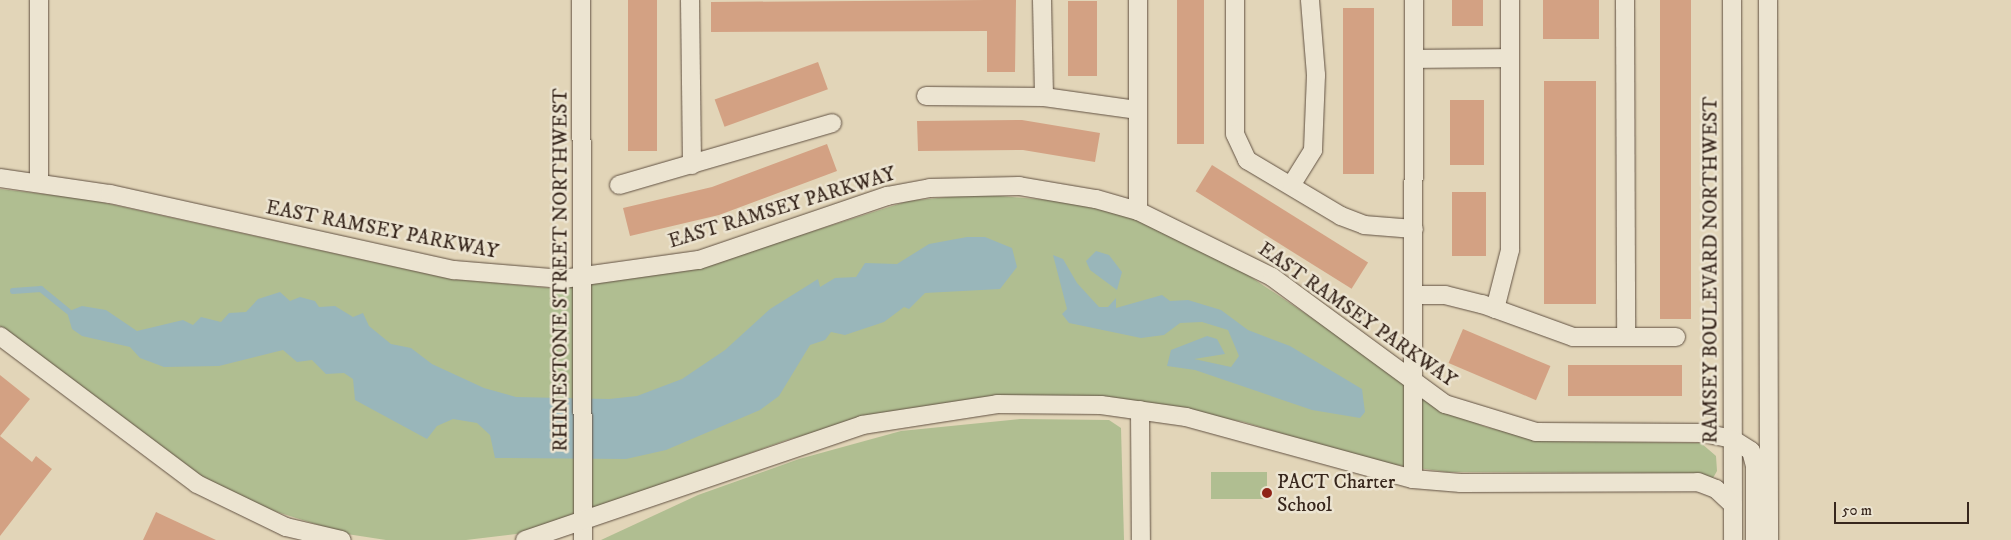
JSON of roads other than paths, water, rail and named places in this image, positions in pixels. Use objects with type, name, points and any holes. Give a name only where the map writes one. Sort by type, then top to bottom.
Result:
[{"type":"street","points":[[39,0],[39,181]]},
{"type":"street","name":"RHINESTONE STREET NORTHWEST","points":[[581,0],[584,279],[582,382],[583,540]]},
{"type":"street","points":[[690,0],[692,165]]},
{"type":"street","points":[[1042,0],[1044,97]]},
{"type":"street","points":[[1138,0],[1138,211]]},
{"type":"street","points":[[1235,0],[1238,147],[1248,160],[1364,225],[1414,229]]},
{"type":"street","points":[[1292,184],[1313,150],[1316,75],[1310,0]]},
{"type":"street","points":[[1413,479],[1414,0]]},
{"type":"street","points":[[1495,309],[1510,250],[1510,0]]},
{"type":"street","points":[[1625,0],[1626,337]]},
{"type":"street","name":"RAMSEY BOULEVARD NORTHWEST","points":[[1732,0],[1733,540]]},
{"type":"street","points":[[1768,0],[1769,540]]},
{"type":"street","points":[[1415,60],[1509,58]]},
{"type":"street","points":[[926,96],[1044,97],[1138,110]]},
{"type":"street","points":[[619,185],[832,123]]},
{"type":"street","name":"EAST RAMSEY PARKWAY","points":[[0,178],[39,181],[454,270],[584,279],[700,260],[887,196],[930,188],[1019,186],[1138,211],[1272,277],[1445,404],[1536,432],[1704,433],[1732,439]]},
{"type":"street","points":[[1414,295],[1446,295],[1495,309],[1573,337],[1676,337]]},
{"type":"street","points":[[0,336],[196,484],[286,527],[342,540]]},
{"type":"street","points":[[525,540],[583,522],[812,440],[911,414],[1052,403],[1140,410],[1236,428],[1413,479],[1461,483],[1698,482],[1716,489],[1733,505]]},
{"type":"street","points":[[1140,410],[1141,540]]},
{"type":"street","points":[[1732,439],[1751,451],[1755,466],[1756,540]]},
{"type":"water","points":[[967,237],[985,237],[1012,248],[1017,267],[1000,289],[925,293],[909,309],[904,307],[884,322],[845,335],[831,332],[825,340],[810,345],[779,396],[760,410],[666,450],[626,459],[495,458],[490,435],[477,423],[453,419],[437,426],[427,439],[355,400],[353,379],[344,373],[326,374],[312,360],[297,362],[283,350],[219,366],[164,367],[140,358],[130,347],[82,336],[72,329],[67,312],[82,306],[106,310],[137,331],[183,320],[193,325],[201,317],[221,322],[229,313],[246,312],[258,299],[280,292],[290,301],[300,297],[315,301],[319,307],[335,306],[353,317],[363,313],[369,326],[391,344],[411,348],[432,364],[484,388],[516,397],[609,399],[637,396],[682,379],[725,350],[770,309],[818,279],[820,287],[835,278],[856,277],[865,263],[897,264],[929,244]]},
{"type":"water","points":[[1096,251],[1109,255],[1122,272],[1117,290],[1090,270],[1086,261]]},
{"type":"water","points":[[1053,255],[1063,259],[1077,283],[1099,307],[1108,307],[1116,298],[1116,308],[1162,295],[1170,301],[1188,300],[1221,310],[1248,330],[1290,346],[1362,389],[1365,412],[1360,418],[1312,410],[1195,370],[1167,366],[1171,350],[1207,336],[1217,339],[1225,354],[1194,359],[1231,367],[1239,356],[1228,330],[1202,322],[1180,323],[1164,335],[1141,338],[1069,323],[1062,314],[1067,309]]},
{"type":"waterway","points":[[13,291],[41,289],[68,311]]},
{"type":"place","name":"PACT Charter School","points":[[1267,493]]}]
